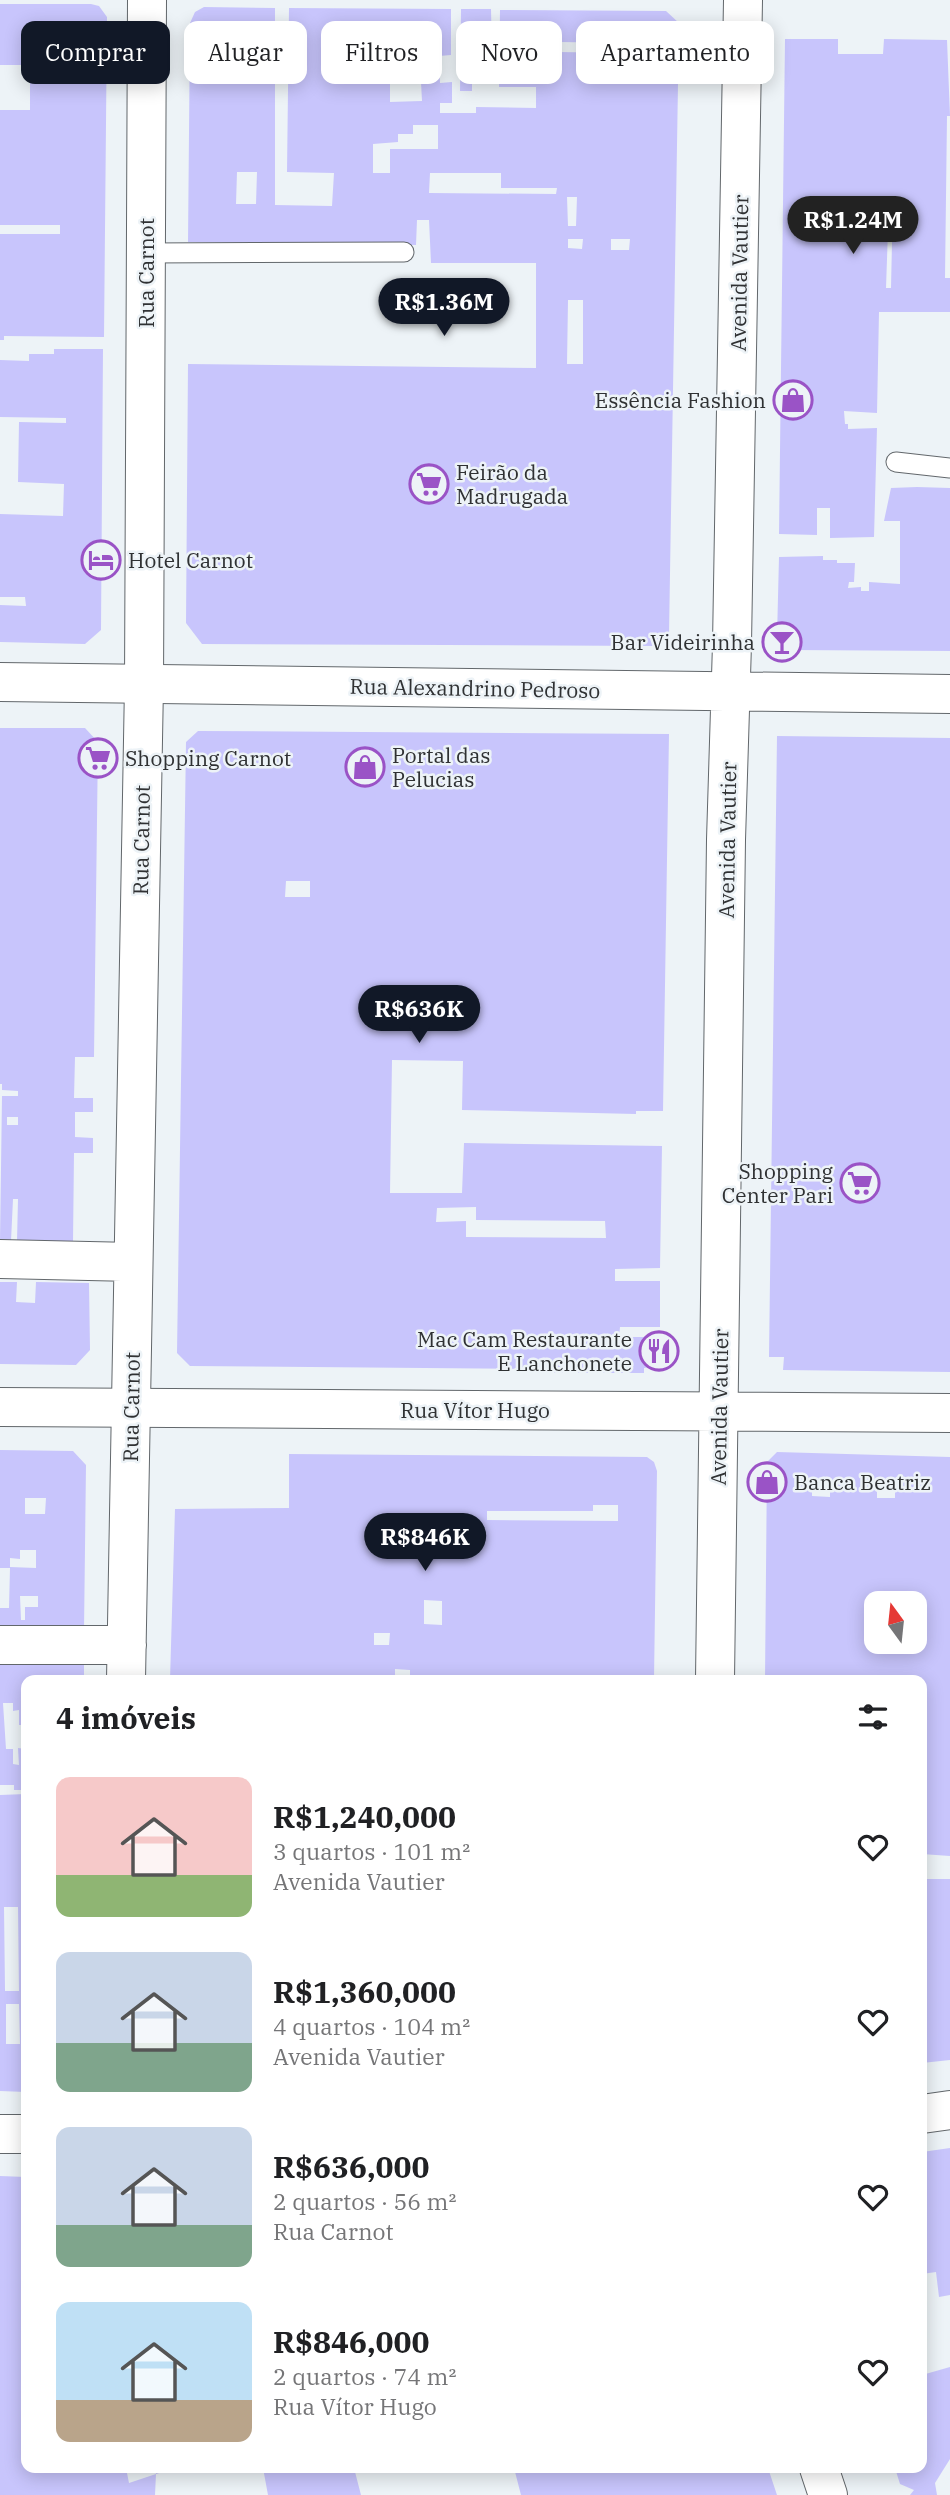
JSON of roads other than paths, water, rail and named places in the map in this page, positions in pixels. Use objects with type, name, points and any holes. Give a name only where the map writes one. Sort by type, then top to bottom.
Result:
[{"type":"street","name":"Rua Carnot","points":[[127,1662],[144,685],[147,0]]},
{"type":"street","name":"Avenida Vautier","points":[[715,1675],[726,840],[743,0]]},
{"type":"street","name":"Rua Alexandrino Pedroso","points":[[0,682],[950,694]]},
{"type":"street","points":[[0,1259],[133,1262]]},
{"type":"street","name":"Rua Vítor Hugo","points":[[0,1407],[950,1413]]},
{"type":"street","points":[[0,1645],[127,1662]]},
{"type":"street","points":[[927,2113],[950,2110]]},
{"type":"street","points":[[0,2134],[21,2134]]},
{"type":"street","points":[[821,2473],[828,2495]]},
{"type":"lane","points":[[146,253],[404,252]]},
{"type":"lane","points":[[896,462],[950,468]]},
{"type":"place","name":"Essência Fashion","points":[[793,400]]},
{"type":"place","name":"Feirão da Madrugada","points":[[429,484]]},
{"type":"place","name":"Hotel Carnot","points":[[101,560]]},
{"type":"place","name":"Bar Videirinha","points":[[782,642]]},
{"type":"place","name":"Shopping Carnot","points":[[98,758]]},
{"type":"place","name":"Portal das Pelucias","points":[[365,767]]},
{"type":"place","name":"Shopping Center Pari","points":[[860,1183]]},
{"type":"place","name":"Mac Cam Restaurante E Lanchonete","points":[[659,1351]]},
{"type":"place","name":"Banca Beatriz","points":[[767,1482]]}]
